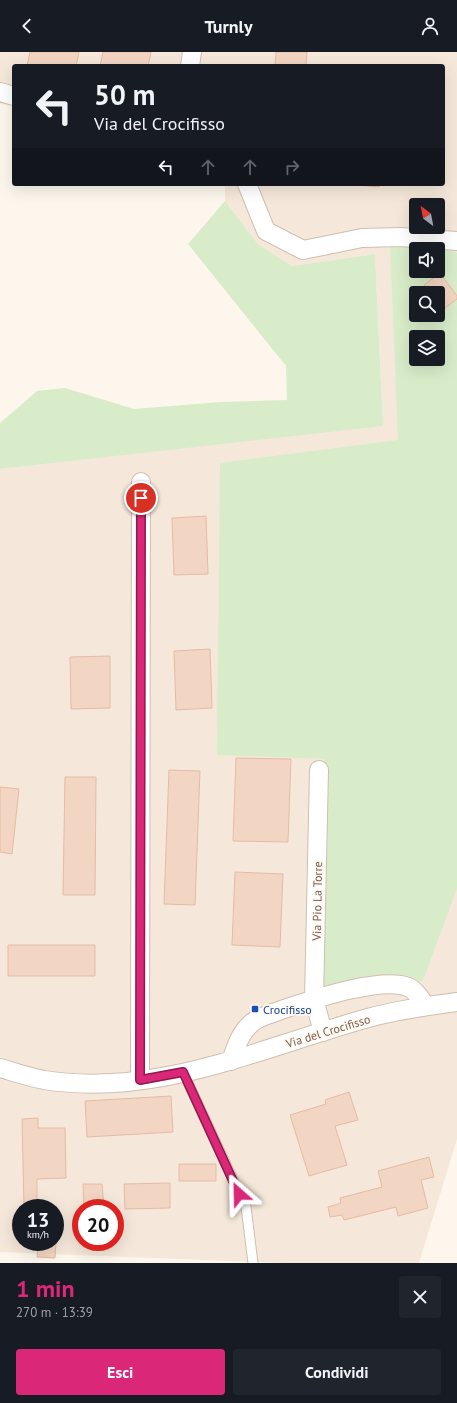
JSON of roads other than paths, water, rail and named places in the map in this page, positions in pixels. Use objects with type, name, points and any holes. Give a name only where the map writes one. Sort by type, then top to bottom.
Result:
[{"type":"street","points":[[190,64],[192,52]]},
{"type":"street","points":[[0,92],[12,95]]},
{"type":"street","points":[[248,186],[266,231],[303,250],[362,238],[401,237],[457,241]]},
{"type":"street","points":[[140,1080],[141,482]]},
{"type":"street","name":"Via Pio La Torre","points":[[320,770],[314,999],[323,1032]]},
{"type":"street","points":[[231,1061],[239,1039],[245,1029],[254,1021],[314,999],[351,989],[396,984],[409,987],[415,991],[426,1006]]},
{"type":"street","name":"Via del Crocifisso","points":[[0,1068],[44,1080],[95,1083],[140,1080],[231,1061],[369,1018],[426,1006],[457,1002]]},
{"type":"lane","points":[[183,1072],[246,1208],[254,1263]]},
{"type":"place","name":"Crocifisso","points":[[255,1009]]}]
